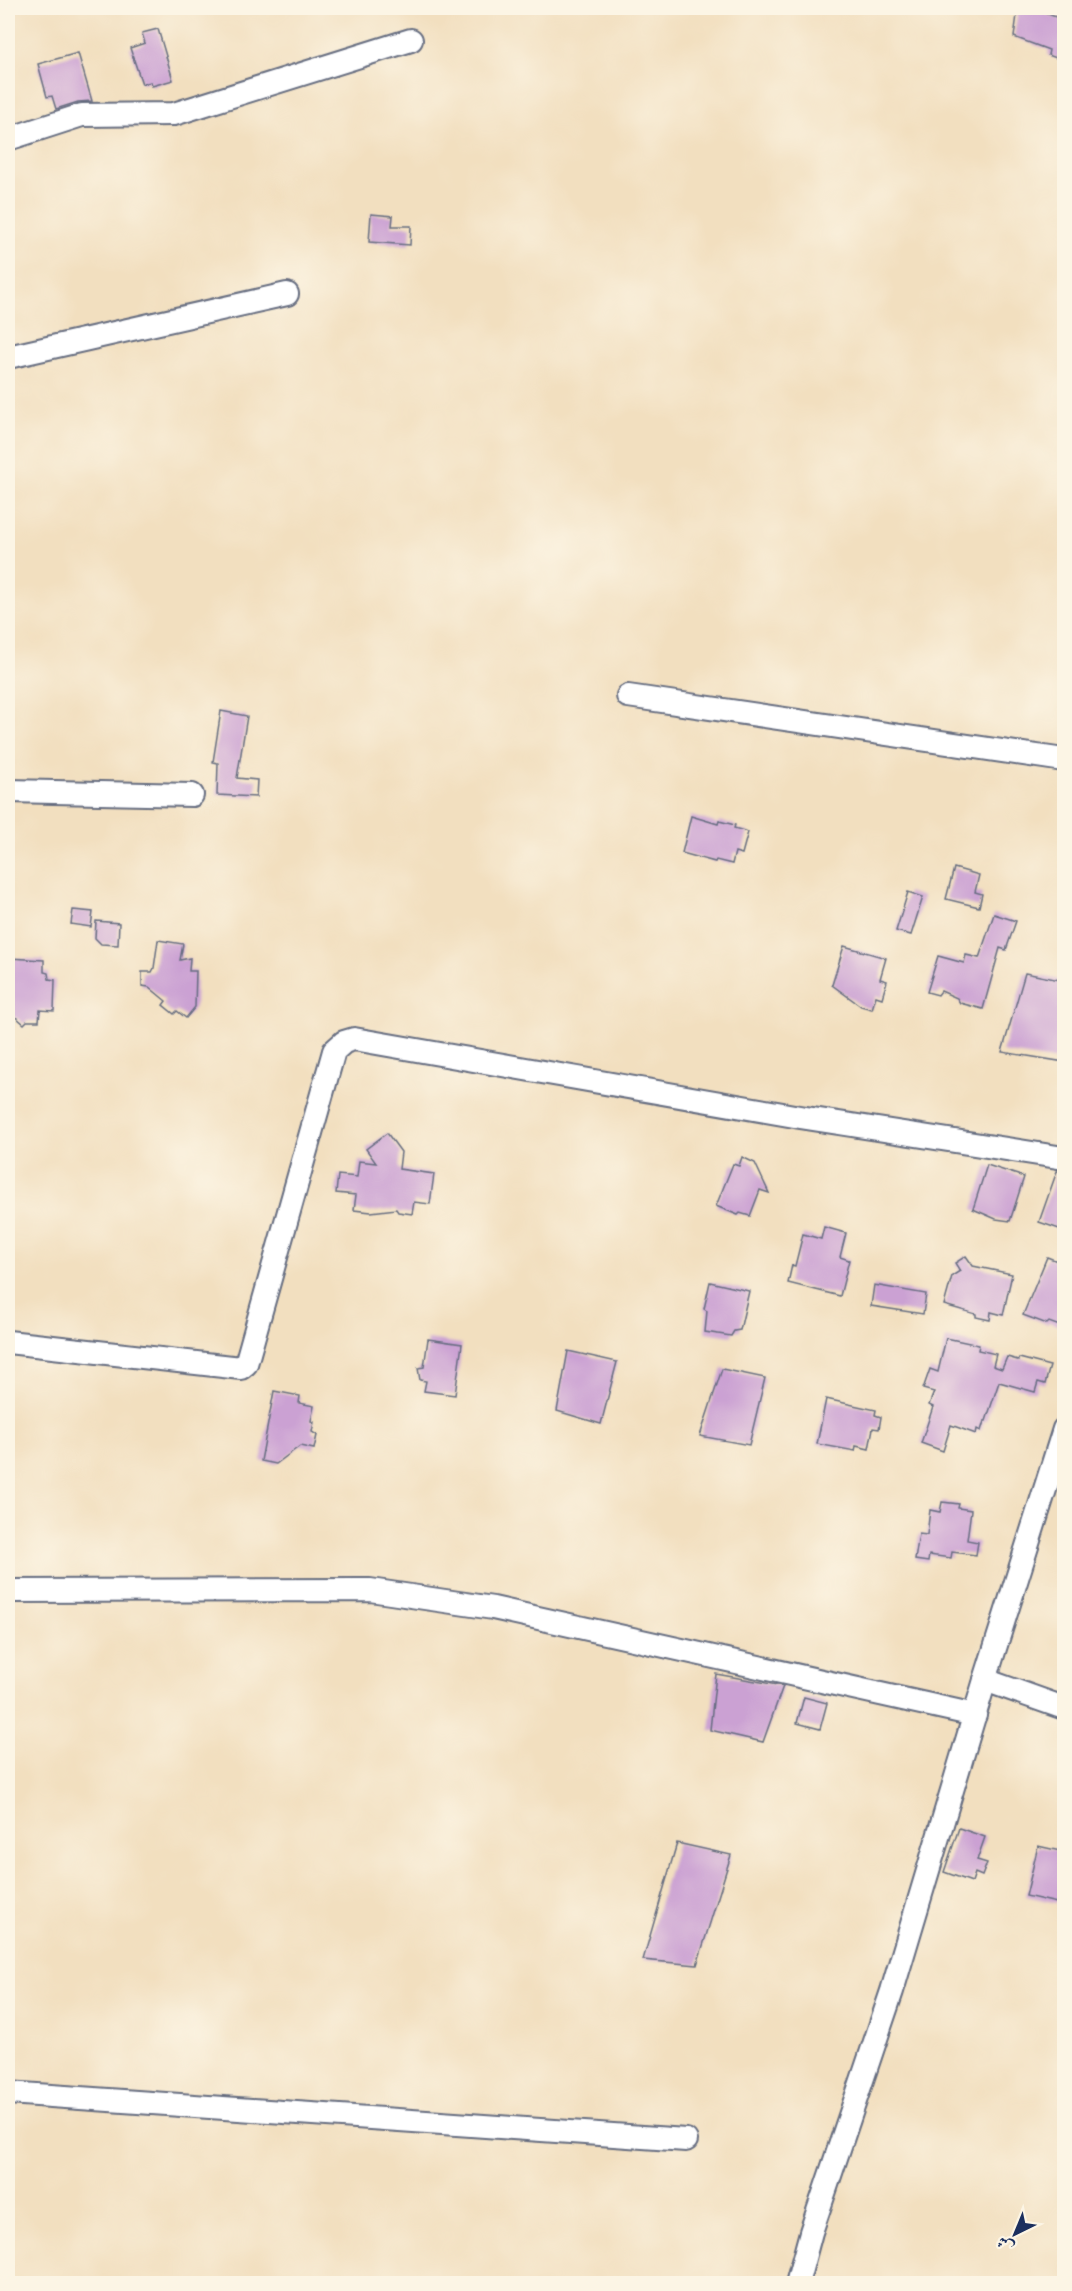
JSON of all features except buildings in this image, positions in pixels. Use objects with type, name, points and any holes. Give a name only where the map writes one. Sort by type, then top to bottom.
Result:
[{"type":"street","points":[[8,139],[82,115],[174,114],[411,40]]},
{"type":"street","points":[[8,357],[287,294]]},
{"type":"street","points":[[628,696],[1065,760]]},
{"type":"street","points":[[8,790],[192,795]]},
{"type":"street","points":[[8,1342],[241,1368],[246,1364],[334,1051],[344,1042],[354,1039],[800,1117],[1065,1158]]},
{"type":"street","points":[[797,2283],[811,2232],[892,1991],[985,1680],[1063,1438]]},
{"type":"street","points":[[8,1591],[369,1590],[493,1608],[975,1715]]},
{"type":"street","points":[[985,1680],[1065,1708]]},
{"type":"street","points":[[8,2093],[686,2140]]}]
